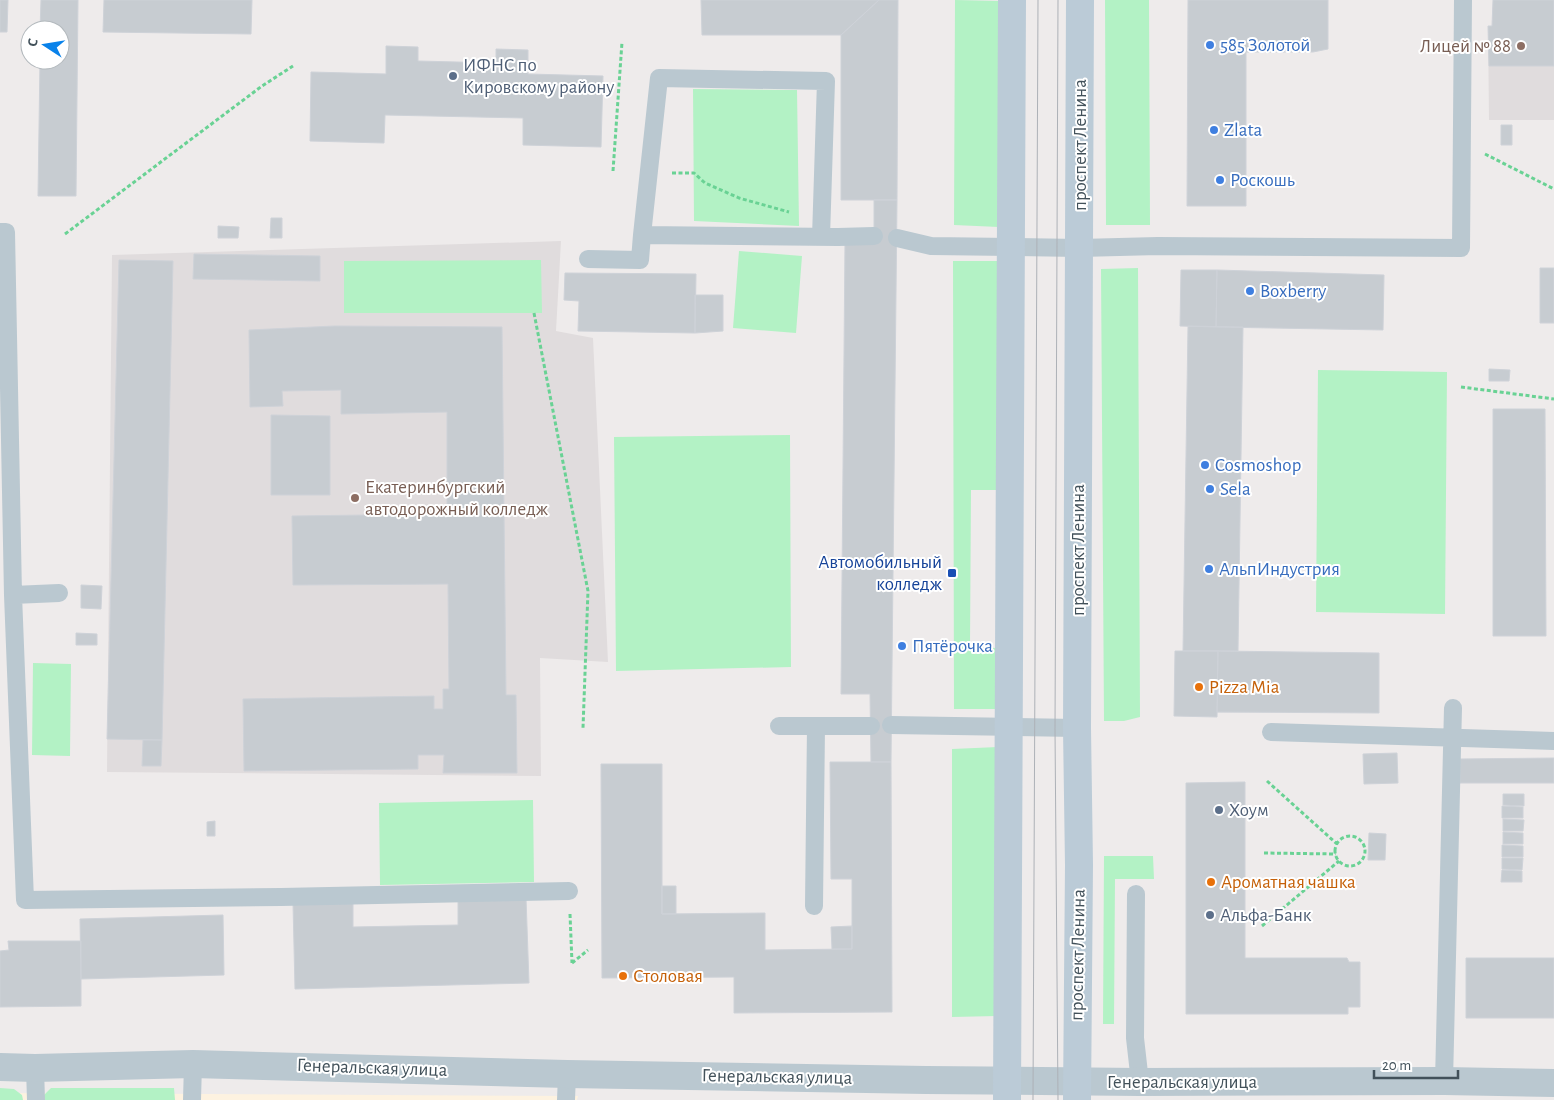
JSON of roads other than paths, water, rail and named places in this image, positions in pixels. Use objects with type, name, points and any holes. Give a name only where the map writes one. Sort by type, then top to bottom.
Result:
[{"type":"main road","points":[[1007,1090],[1012,0]]},
{"type":"main road","name":"проспект Ленина","points":[[1077,1091],[1080,0]]},
{"type":"street","name":"Генеральская улица","points":[[0,1067],[35,1068],[193,1064],[567,1087],[1077,1091],[1140,1082],[1224,1091],[1444,1081],[1547,1088]]},
{"type":"lane","points":[[897,238],[931,246],[1461,248],[1463,0]]},
{"type":"lane","points":[[588,258],[640,260],[659,78],[826,81],[821,229]]},
{"type":"lane","points":[[642,235],[821,229],[874,236]]},
{"type":"lane","points":[[0,232],[6,232],[9,602],[26,900],[569,891]]},
{"type":"lane","points":[[9,602],[59,593]]},
{"type":"lane","points":[[1444,1081],[1453,708]]},
{"type":"lane","points":[[892,725],[1077,728]]},
{"type":"lane","points":[[779,726],[871,726]]},
{"type":"lane","points":[[814,906],[816,726]]},
{"type":"lane","points":[[1271,732],[1554,741]]},
{"type":"lane","points":[[1136,894],[1135,1038],[1140,1082]]},
{"type":"lane","points":[[192,1100],[193,1064]]},
{"type":"lane","points":[[35,1068],[36,1100]]},
{"type":"tram line","points":[[1033,1100],[1038,0]]},
{"type":"tram line","points":[[1058,0],[1055,729],[1058,1100]]},
{"type":"place","name":"585 Золотой","points":[[1210,45]]},
{"type":"place","name":"Лицей № 88","points":[[1521,46]]},
{"type":"place","name":"ИФНС по Кировскому району","points":[[453,76]]},
{"type":"place","name":"Zlata","points":[[1214,130]]},
{"type":"place","name":"Роскошь","points":[[1220,180]]},
{"type":"place","name":"Boxberry","points":[[1250,291]]},
{"type":"place","name":"Cosmoshop","points":[[1205,465]]},
{"type":"place","name":"Sela","points":[[1210,489]]},
{"type":"place","name":"Екатеринбургский автодорожный колледж","points":[[355,498]]},
{"type":"place","name":"АльпИндустрия","points":[[1209,569]]},
{"type":"place","name":"Автомобильный колледж","points":[[952,573]]},
{"type":"place","name":"Пятёрочка","points":[[902,646]]},
{"type":"place","name":"Pizza Mia","points":[[1199,687]]},
{"type":"place","name":"Хоум","points":[[1219,810]]},
{"type":"place","name":"Ароматная чашка","points":[[1211,882]]},
{"type":"place","name":"Альфа-Банк","points":[[1210,915]]},
{"type":"place","name":"Столовая","points":[[623,976]]}]
